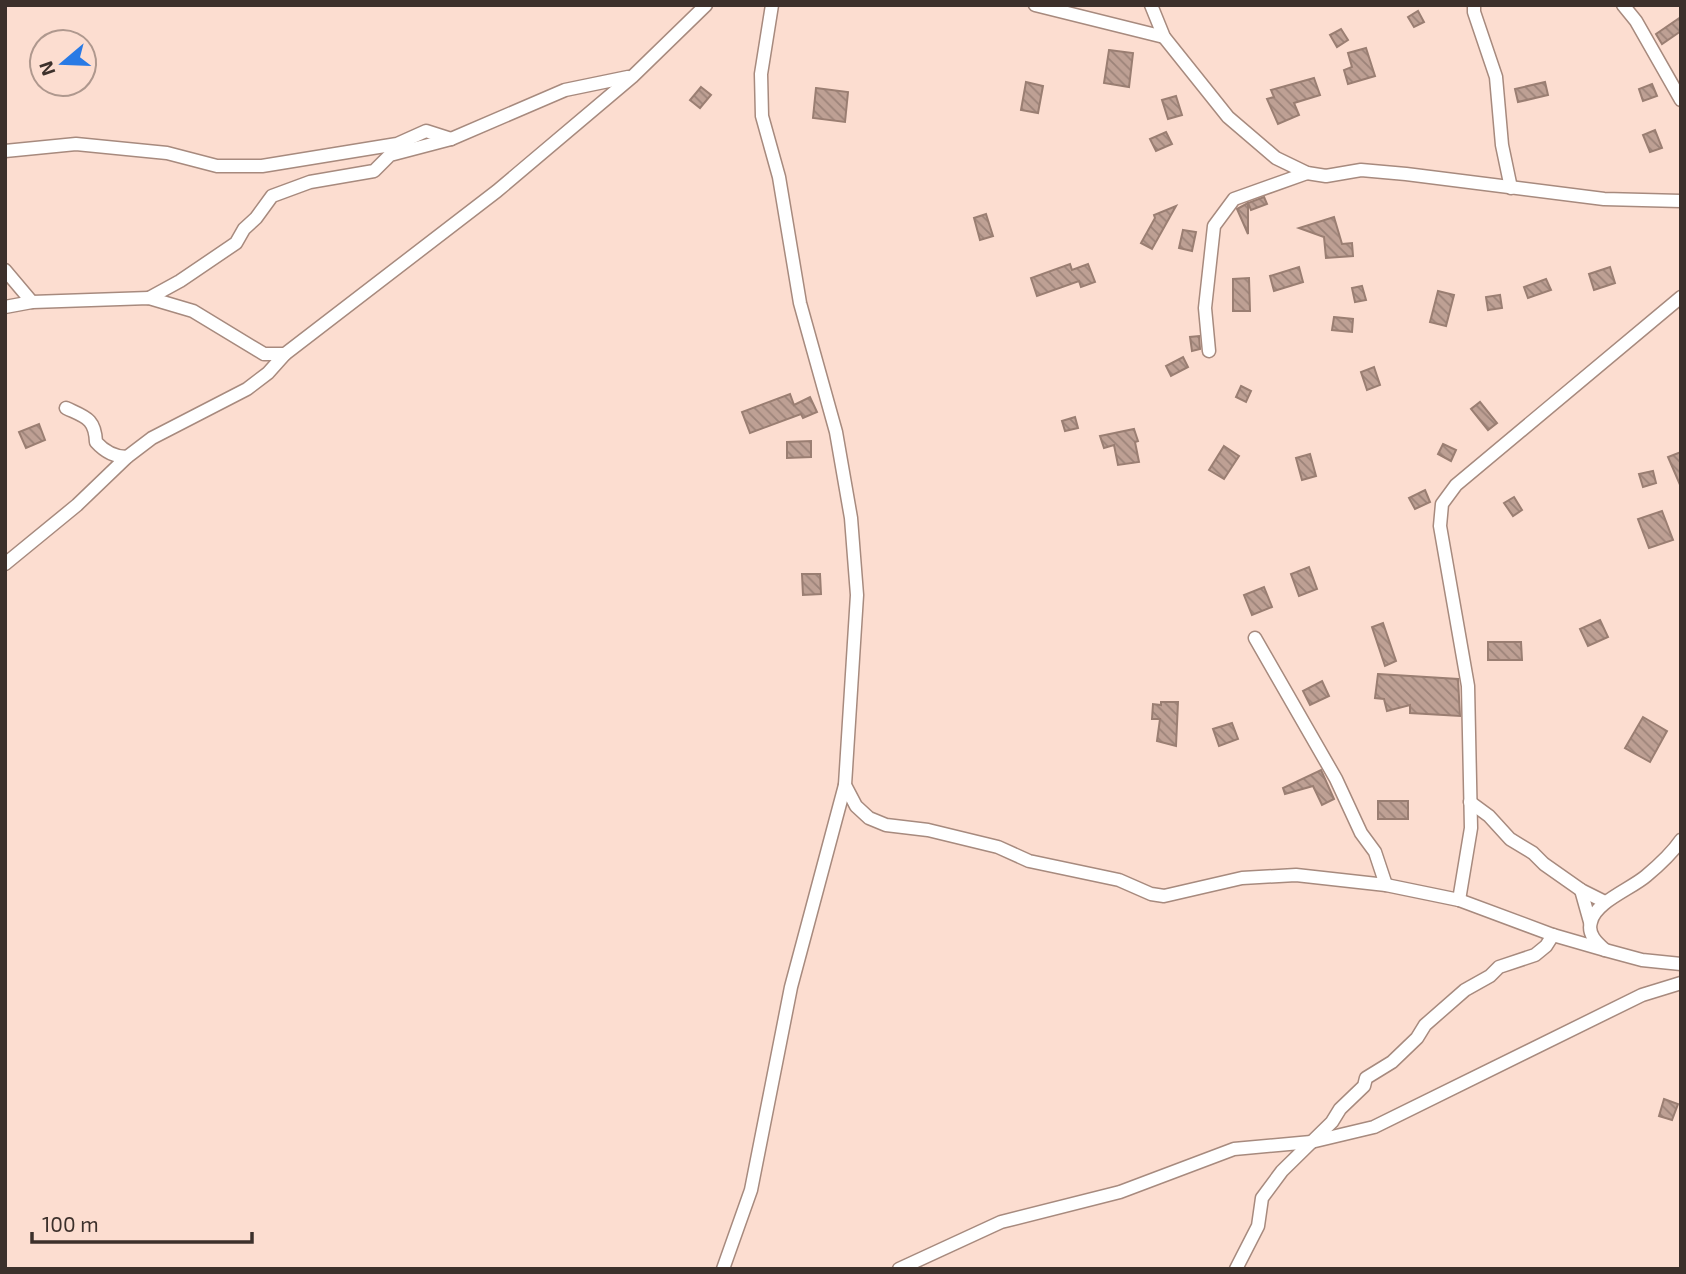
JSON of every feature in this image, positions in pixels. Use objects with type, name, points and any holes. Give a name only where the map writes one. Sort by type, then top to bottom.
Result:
[{"type":"street","points":[[5,564],[152,438],[247,389],[268,373],[285,354],[498,191],[632,77],[706,5]]},
{"type":"street","points":[[723,1269],[751,1190],[791,987],[845,785],[857,595],[851,518],[836,432],[800,303],[779,177],[762,116],[761,74],[772,5]]},
{"type":"street","points":[[1035,5],[1164,37]]},
{"type":"street","points":[[1152,5],[1164,37],[1228,117],[1276,158],[1307,173],[1326,176],[1361,170],[1604,199],[1681,201]]},
{"type":"street","points":[[1474,5],[1496,77],[1502,145],[1511,188]]},
{"type":"street","points":[[1623,5],[1636,22],[1681,100]]},
{"type":"street","points":[[149,298],[180,281],[236,243],[244,229],[272,196],[310,182],[374,171],[390,155],[451,139],[565,90],[632,77]]},
{"type":"street","points":[[5,151],[76,144],[167,153],[217,166],[262,166],[397,144],[426,131],[451,139]]},
{"type":"street","points":[[1209,351],[1205,308],[1214,226],[1234,199],[1307,173]]},
{"type":"street","points":[[5,270],[32,302]]},
{"type":"street","points":[[1459,900],[1469,848],[1468,685],[1440,526],[1442,504],[1456,485],[1681,297]]},
{"type":"street","points":[[5,307],[32,302],[149,298],[193,311],[264,354],[285,354]]},
{"type":"street","points":[[66,408],[92,422],[96,430],[96,442],[103,450],[116,457],[127,457]]},
{"type":"street","points":[[1255,638],[1336,779],[1361,833],[1375,852],[1386,885]]},
{"type":"street","points":[[845,785],[869,818],[886,825],[928,830],[998,847],[1029,861],[1119,880],[1151,894],[1164,896],[1241,878],[1296,875],[1386,885],[1459,900],[1553,935],[1642,960],[1681,964]]},
{"type":"street","points":[[1470,802],[1489,816],[1510,839],[1581,890],[1605,902]]},
{"type":"street","points":[[834,825],[860,809]]},
{"type":"street","points":[[1590,922],[1605,902],[1647,876],[1681,840]]},
{"type":"street","points":[[1581,890],[1591,933],[1605,950]]},
{"type":"street","points":[[1236,1269],[1258,1226],[1262,1198],[1282,1171],[1364,1086],[1366,1079],[1392,1062],[1417,1038],[1425,1025],[1465,990],[1490,976],[1499,967],[1535,955],[1546,946],[1553,935]]},
{"type":"street","points":[[899,1269],[1001,1222],[1120,1192],[1234,1149],[1311,1142],[1374,1127],[1642,995],[1681,983]]},
{"type":"building","points":[[1418,11],[1424,22],[1414,27],[1408,17]]},
{"type":"building","points":[[1681,17],[1681,31],[1662,44],[1656,34]]},
{"type":"building","points":[[1341,29],[1348,40],[1337,47],[1330,35]]},
{"type":"building","points":[[1366,48],[1375,76],[1348,84],[1344,70],[1352,67],[1348,53]]},
{"type":"building","points":[[1109,50],[1133,53],[1129,87],[1104,83]]},
{"type":"building","points":[[1314,78],[1320,95],[1294,103],[1299,115],[1278,124],[1267,99],[1274,97],[1271,90]]},
{"type":"building","points":[[1026,82],[1043,86],[1038,113],[1021,110]]},
{"type":"building","points":[[1545,82],[1548,95],[1518,102],[1515,89]]},
{"type":"building","points":[[1652,84],[1657,96],[1643,101],[1639,89]]},
{"type":"building","points":[[701,87],[711,95],[700,108],[690,100]]},
{"type":"building","points":[[816,88],[848,92],[845,122],[813,118]]},
{"type":"building","points":[[1176,96],[1182,115],[1168,119],[1162,100]]},
{"type":"building","points":[[1655,130],[1662,148],[1650,152],[1643,135]]},
{"type":"building","points":[[1166,132],[1172,144],[1156,151],[1150,139]]},
{"type":"building","points":[[1264,197],[1267,204],[1251,210],[1248,203]]},
{"type":"building","points":[[1248,203],[1248,234],[1237,209]]},
{"type":"building","points":[[1176,206],[1152,249],[1141,243],[1155,218],[1154,215]]},
{"type":"building","points":[[986,214],[993,236],[980,240],[974,218]]},
{"type":"building","points":[[1334,217],[1342,244],[1352,243],[1353,256],[1326,258],[1324,237],[1299,228]]},
{"type":"building","points":[[1183,230],[1196,232],[1192,251],[1179,248]]},
{"type":"building","points":[[1070,264],[1072,270],[1088,264],[1095,282],[1081,287],[1079,281],[1037,296],[1031,278]]},
{"type":"building","points":[[1299,267],[1303,282],[1274,291],[1270,276]]},
{"type":"building","points":[[1610,267],[1615,283],[1594,290],[1589,274]]},
{"type":"building","points":[[1249,278],[1250,311],[1233,311],[1233,279]]},
{"type":"building","points":[[1546,279],[1551,290],[1528,298],[1524,287]]},
{"type":"building","points":[[1362,286],[1366,300],[1355,302],[1352,288]]},
{"type":"building","points":[[1438,291],[1454,295],[1446,326],[1430,322]]},
{"type":"building","points":[[1500,295],[1502,308],[1488,310],[1486,297]]},
{"type":"building","points":[[1334,317],[1353,319],[1352,332],[1332,330]]},
{"type":"building","points":[[1199,336],[1200,349],[1192,351],[1190,337]]},
{"type":"building","points":[[1183,357],[1188,367],[1171,376],[1166,366]]},
{"type":"building","points":[[1374,367],[1380,385],[1367,390],[1361,372]]},
{"type":"building","points":[[1241,386],[1251,391],[1246,402],[1236,397]]},
{"type":"building","points":[[790,394],[794,405],[810,397],[817,412],[803,418],[801,414],[750,433],[742,412]]},
{"type":"building","points":[[1480,402],[1497,423],[1488,430],[1471,409]]},
{"type":"building","points":[[1075,417],[1078,428],[1065,431],[1062,421]]},
{"type":"building","points":[[39,424],[45,440],[26,448],[19,432]]},
{"type":"building","points":[[1134,429],[1138,441],[1135,442],[1139,462],[1118,465],[1114,445],[1104,448],[1100,436]]},
{"type":"building","points":[[811,441],[811,457],[787,458],[787,442]]},
{"type":"building","points":[[1443,444],[1456,450],[1451,461],[1438,454]]},
{"type":"building","points":[[1224,446],[1239,456],[1224,479],[1209,470]]},
{"type":"building","points":[[1681,452],[1681,487],[1668,457]]},
{"type":"building","points":[[1310,454],[1316,476],[1302,480],[1296,458]]},
{"type":"building","points":[[1653,471],[1656,483],[1643,487],[1639,474]]},
{"type":"building","points":[[1425,490],[1430,502],[1415,509],[1409,498]]},
{"type":"building","points":[[1514,497],[1522,510],[1513,516],[1504,503]]},
{"type":"building","points":[[1662,511],[1673,540],[1649,548],[1638,519]]},
{"type":"building","points":[[1309,567],[1317,589],[1299,596],[1291,574]]},
{"type":"building","points":[[802,574],[820,574],[821,594],[803,595]]},
{"type":"building","points":[[1264,587],[1272,607],[1252,615],[1244,595]]},
{"type":"building","points":[[1600,620],[1608,637],[1588,646],[1580,629]]},
{"type":"building","points":[[1383,623],[1396,661],[1385,666],[1372,627]]},
{"type":"building","points":[[1488,642],[1521,642],[1522,660],[1488,660]]},
{"type":"building","points":[[1378,674],[1458,679],[1460,716],[1410,713],[1410,705],[1387,711],[1384,699],[1375,698]]},
{"type":"building","points":[[1322,681],[1329,696],[1310,705],[1303,691]]},
{"type":"building","points":[[1161,702],[1178,702],[1176,746],[1157,741],[1160,719],[1152,719],[1153,704],[1161,705]]},
{"type":"building","points":[[1643,717],[1667,731],[1650,762],[1625,748]]},
{"type":"building","points":[[1232,723],[1238,739],[1219,746],[1213,729]]},
{"type":"building","points":[[1321,770],[1334,799],[1322,805],[1313,786],[1285,794],[1283,788]]},
{"type":"building","points":[[1378,801],[1408,801],[1408,819],[1378,819]]},
{"type":"building","points":[[1664,1099],[1678,1104],[1672,1120],[1659,1116]]}]
